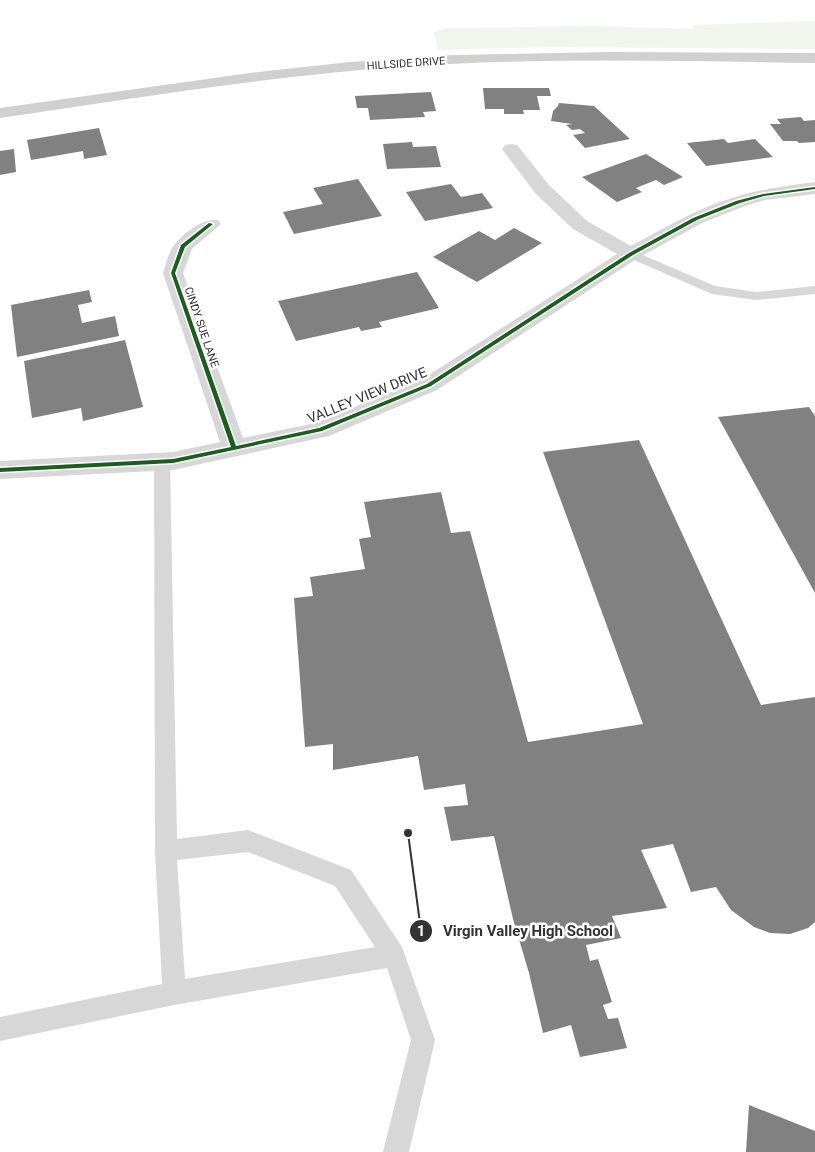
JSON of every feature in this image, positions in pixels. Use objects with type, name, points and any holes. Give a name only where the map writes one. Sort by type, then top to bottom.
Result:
[{"type":"main road","name":"HILLSIDE DRIVE","points":[[0,113],[268,76],[398,62],[551,56],[815,58]]},
{"type":"street","points":[[511,149],[542,189],[580,225],[631,254]]},
{"type":"street","name":"VALLEY VIEW DRIVE","points":[[0,470],[162,462],[320,430],[429,385],[631,254],[695,219],[738,202],[764,195],[815,188]]},
{"type":"street","name":"CINDY SUE LANE","points":[[211,224],[183,246],[173,273],[234,448]]},
{"type":"lane","points":[[631,254],[712,290],[756,296],[815,290]]},
{"type":"lane","points":[[162,462],[166,851],[174,993]]},
{"type":"lane","points":[[166,851],[248,841],[343,878],[394,955],[423,1040],[396,1152]]},
{"type":"lane","points":[[0,1029],[174,993],[394,955]]},
{"type":"shaded area","points":[[815,21],[815,49],[549,47],[438,50],[434,33],[444,28],[595,26],[693,29],[692,25]]},
{"type":"building","points":[[483,88],[549,88],[551,96],[537,96],[540,110],[523,110],[524,114],[504,114],[504,109],[485,109]]},
{"type":"building","points":[[431,92],[436,111],[423,112],[425,117],[370,120],[368,108],[357,108],[355,96]]},
{"type":"building","points":[[559,103],[594,106],[630,139],[585,148],[573,135],[585,133],[580,129],[572,130],[566,125],[572,124],[551,121],[553,111]]},
{"type":"building","points":[[801,117],[804,121],[815,120],[815,142],[783,141],[770,124],[781,124],[777,119]]},
{"type":"building","points":[[99,128],[107,155],[84,159],[83,151],[31,160],[27,140]]},
{"type":"building","points":[[724,139],[728,143],[755,139],[773,157],[706,166],[687,143]]},
{"type":"building","points":[[412,142],[413,147],[436,146],[441,167],[387,169],[383,144]]},
{"type":"building","points":[[14,149],[16,172],[0,175],[0,151]]},
{"type":"building","points":[[646,154],[683,177],[664,185],[656,180],[636,188],[642,192],[617,202],[582,177]]},
{"type":"building","points":[[358,179],[382,216],[294,234],[283,212],[323,204],[313,188]]},
{"type":"building","points":[[451,184],[461,197],[482,193],[493,208],[425,221],[406,192]]},
{"type":"building","points":[[514,228],[542,243],[477,282],[433,257],[479,231],[495,240]]},
{"type":"building","points":[[417,272],[439,308],[379,322],[382,327],[361,331],[359,327],[296,341],[278,301]]},
{"type":"building","points":[[89,290],[92,302],[78,305],[82,323],[115,316],[119,336],[17,357],[11,305]]},
{"type":"building","points":[[125,340],[143,407],[83,421],[81,408],[32,418],[24,361]]},
{"type":"building","points":[[809,407],[815,416],[815,593],[718,417]]},
{"type":"building","points":[[639,440],[761,705],[815,697],[815,922],[808,928],[790,934],[770,933],[754,927],[731,910],[716,887],[691,892],[673,844],[641,850],[667,908],[612,916],[621,938],[586,945],[590,961],[598,959],[612,1002],[603,1005],[608,1019],[618,1018],[627,1048],[580,1057],[571,1025],[543,1033],[529,973],[513,919],[494,836],[451,841],[444,807],[468,805],[465,784],[424,790],[418,756],[333,770],[333,744],[305,747],[294,598],[313,596],[310,577],[365,569],[359,539],[371,537],[364,502],[441,492],[451,533],[470,531],[528,742],[643,724],[543,452]]},
{"type":"building","points":[[749,1105],[815,1131],[815,1152],[746,1152]]},
{"type":"cycle path","points":[[0,470],[173,461],[320,430],[429,385],[631,254],[695,219],[738,202],[764,195],[815,188]]},
{"type":"cycle path","points":[[211,224],[183,246],[173,273],[234,448]]},
{"type":"place","name":"Virgin Valley High School","points":[[408,833]]}]
